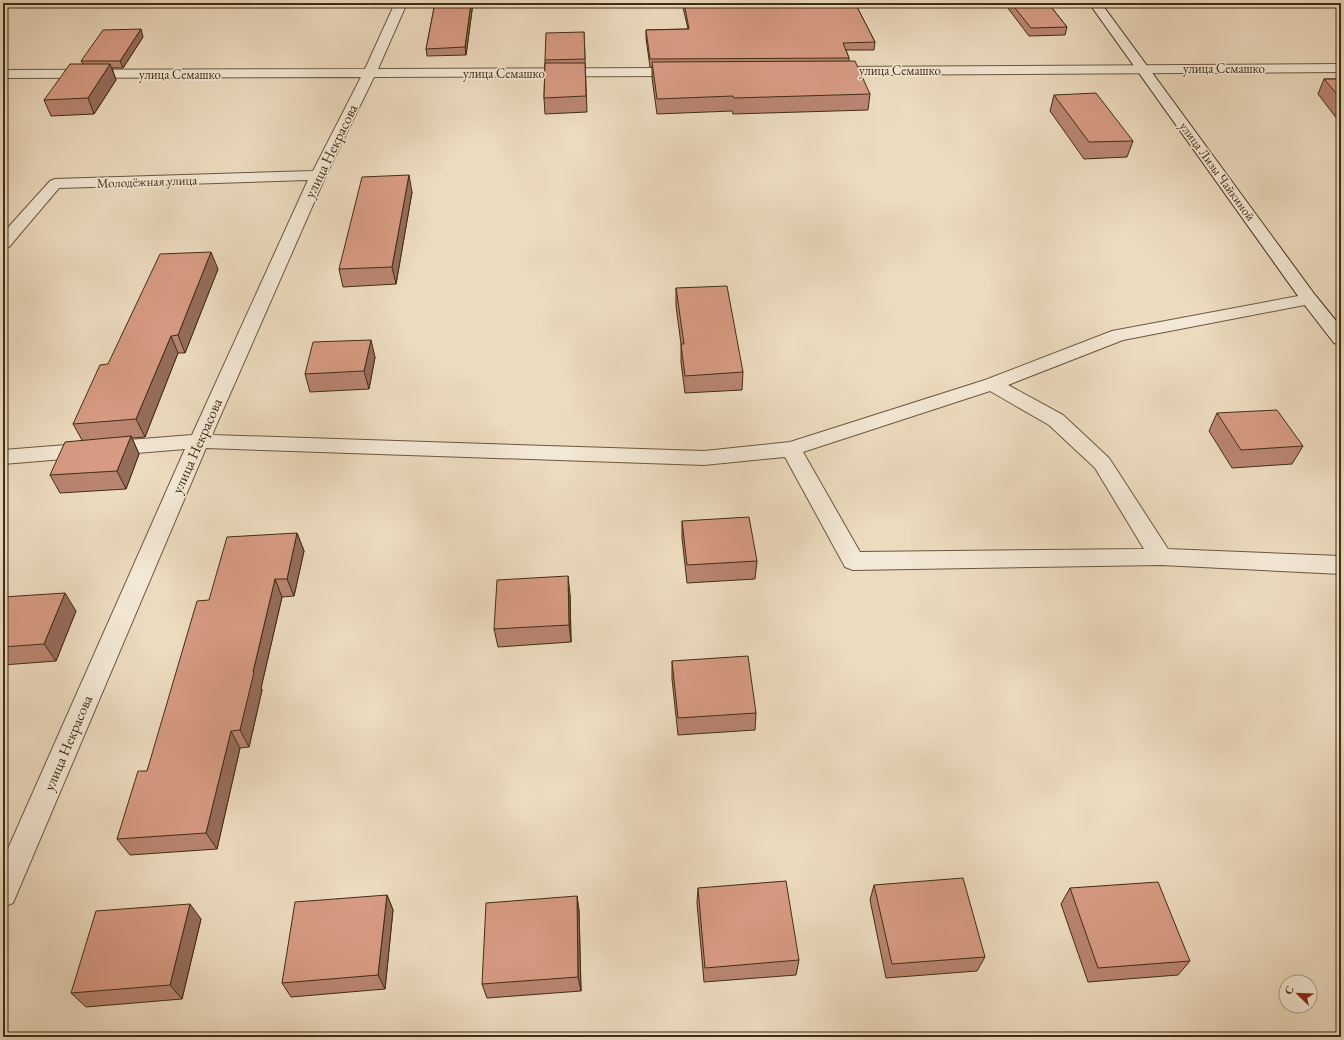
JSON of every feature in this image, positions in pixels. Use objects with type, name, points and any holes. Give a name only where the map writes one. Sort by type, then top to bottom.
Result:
[{"type":"street","name":"улица Некрасова","points":[[3,893],[199,441],[318,175],[369,74],[400,3]]},
{"type":"street","name":"улица Лизы Чайкиной","points":[[1095,3],[1309,299],[1341,339]]},
{"type":"street","name":"улица Семашко","points":[[816,71],[1341,68]]},
{"type":"street","name":"улица Семашко","points":[[3,74],[696,72]]},
{"type":"street","name":"Молодёжная улица","points":[[3,242],[55,184],[318,175]]},
{"type":"street","points":[[3,456],[199,441],[704,458],[791,449],[992,384],[1118,335],[1309,299]]},
{"type":"street","points":[[992,384],[1056,420],[1102,463],[1162,557]]},
{"type":"street","points":[[791,449],[853,561],[1162,557],[1341,565]]},
{"type":"building","points":[[435,3],[471,3],[465,47],[426,49]]},
{"type":"building","points":[[684,3],[855,3],[875,42],[843,43],[849,58],[650,59],[646,30],[689,29]]},
{"type":"building","points":[[1011,3],[1048,3],[1067,27],[1031,28]]},
{"type":"building","points":[[141,29],[120,61],[81,61],[103,30]]},
{"type":"building","points":[[584,32],[585,59],[545,60],[546,33]]},
{"type":"building","points":[[855,61],[870,94],[734,98],[733,96],[657,99],[652,62]]},
{"type":"building","points":[[545,63],[585,63],[586,96],[544,98]]},
{"type":"building","points":[[70,64],[110,64],[88,98],[44,100]]},
{"type":"building","points":[[1324,79],[1341,79],[1341,99]]},
{"type":"building","points":[[1096,93],[1133,141],[1089,142],[1054,95]]},
{"type":"building","points":[[409,175],[392,267],[339,269],[362,177]]},
{"type":"building","points":[[211,252],[178,335],[171,336],[136,419],[73,424],[100,365],[108,364],[160,254]]},
{"type":"building","points":[[727,286],[743,372],[685,376],[681,344],[684,344],[676,288]]},
{"type":"building","points":[[371,340],[364,371],[305,374],[313,342]]},
{"type":"building","points":[[1277,410],[1303,446],[1241,450],[1217,413]]},
{"type":"building","points":[[131,436],[117,471],[50,475],[65,442]]},
{"type":"building","points":[[749,517],[757,561],[687,565],[682,521]]},
{"type":"building","points":[[297,533],[287,579],[275,579],[240,730],[231,731],[206,833],[117,839],[138,771],[147,771],[197,601],[209,600],[227,537]]},
{"type":"building","points":[[568,576],[569,625],[494,629],[497,580]]},
{"type":"building","points":[[65,593],[44,644],[3,647],[3,597]]},
{"type":"building","points":[[748,656],[756,713],[678,718],[672,661]]},
{"type":"building","points":[[963,878],[985,957],[892,964],[874,885]]},
{"type":"building","points":[[786,881],[799,960],[705,968],[698,888]]},
{"type":"building","points":[[1158,882],[1190,961],[1098,968],[1070,888]]},
{"type":"building","points":[[387,895],[378,975],[282,983],[295,902]]},
{"type":"building","points":[[577,896],[578,977],[482,984],[486,903]]},
{"type":"building","points":[[190,904],[170,985],[71,993],[96,911]]}]
